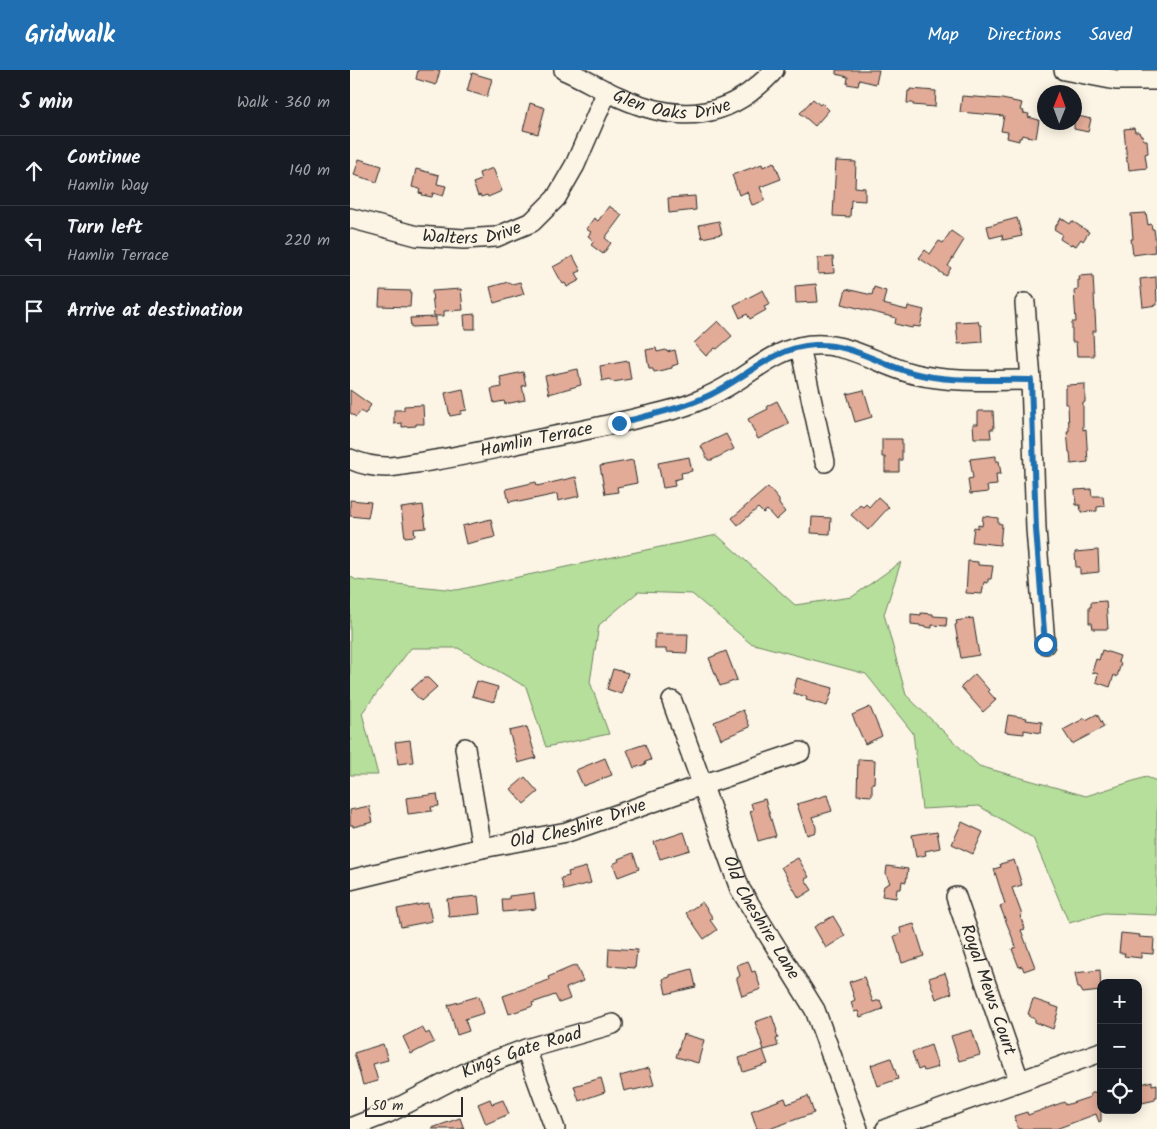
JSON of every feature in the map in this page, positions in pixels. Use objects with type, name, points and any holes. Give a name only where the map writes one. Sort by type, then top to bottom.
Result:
[{"type":"street","name":"Glen Oaks Drive","points":[[564,70],[638,104],[679,114],[712,112],[728,106],[758,87],[774,70]]},
{"type":"street","points":[[1064,70],[1116,80],[1157,80]]},
{"type":"street","name":"Walters Drive","points":[[350,218],[417,236],[464,239],[496,237],[532,222],[556,198],[575,165],[607,91]]},
{"type":"street","points":[[1025,303],[1031,380],[1036,529],[1045,644]]},
{"type":"street","name":"Hamlin Terrace","points":[[350,460],[387,467],[437,460],[674,410],[711,395],[781,352],[816,345],[837,346],[864,354],[914,374],[944,379],[1031,380]]},
{"type":"street","points":[[800,347],[825,462]]},
{"type":"street","name":"Old Cheshire Lane","points":[[672,701],[740,888],[815,1010],[858,1129]]},
{"type":"street","points":[[464,748],[482,848]]},
{"type":"street","name":"Old Cheshire Drive","points":[[350,880],[482,848],[566,832],[800,752]]},
{"type":"street","name":"Royal Mews Court","points":[[956,897],[1019,1080]]},
{"type":"street","name":"Kings Gate Road","points":[[350,1128],[388,1113],[475,1068],[526,1049],[613,1024]]},
{"type":"street","points":[[526,1049],[555,1129]]},
{"type":"street","points":[[886,1129],[1097,1053]]},
{"type":"green space","points":[[717,535],[795,605],[852,597],[901,562],[884,614],[906,695],[979,766],[1086,796],[1146,777],[1157,781],[1157,915],[1104,913],[1069,923],[1033,838],[979,806],[922,809],[913,733],[866,674],[750,643],[692,594],[638,592],[599,625],[590,682],[609,734],[546,747],[526,687],[458,648],[411,648],[362,713],[378,775],[350,775],[350,576],[356,580],[457,590]]},
{"type":"building","points":[[418,70],[440,70],[436,85],[416,79]]},
{"type":"building","points":[[836,70],[879,70],[876,84],[859,80],[858,86],[847,84],[848,77],[836,74]]},
{"type":"building","points":[[472,73],[492,79],[487,97],[467,91]]},
{"type":"building","points":[[910,89],[936,91],[935,107],[907,103],[908,91]]},
{"type":"building","points":[[962,96],[1002,99],[1022,103],[1020,110],[1024,111],[1023,113],[1029,114],[1028,117],[1037,119],[1036,138],[1022,135],[1019,141],[1007,138],[1008,132],[1001,131],[1004,116],[960,112]]},
{"type":"building","points":[[813,99],[820,105],[822,103],[829,110],[815,126],[800,113]]},
{"type":"building","points":[[530,103],[545,108],[538,134],[523,130]]},
{"type":"building","points":[[1082,117],[1091,119],[1088,132],[1079,130],[1082,130]]},
{"type":"building","points":[[1134,128],[1135,132],[1139,132],[1142,135],[1143,140],[1147,140],[1148,153],[1145,154],[1147,168],[1129,170],[1124,129]]},
{"type":"building","points":[[359,159],[382,166],[377,182],[354,175]]},
{"type":"building","points":[[836,161],[856,162],[855,187],[865,188],[865,201],[851,200],[850,217],[833,216]]},
{"type":"building","points":[[774,162],[781,179],[760,187],[764,201],[752,205],[747,192],[739,195],[732,175],[762,164],[763,167]]},
{"type":"building","points":[[493,168],[502,191],[488,197],[487,195],[478,196],[473,183],[481,180],[479,173]]},
{"type":"building","points":[[416,169],[439,175],[437,184],[446,186],[443,196],[433,193],[432,197],[422,195],[419,193],[420,189],[412,187]]},
{"type":"building","points":[[695,196],[696,210],[669,213],[668,198]]},
{"type":"building","points":[[609,206],[622,215],[605,238],[611,243],[603,254],[591,245],[594,241],[588,236],[591,232],[586,229],[594,218],[598,221]]},
{"type":"building","points":[[1146,213],[1148,225],[1151,224],[1152,229],[1154,229],[1155,252],[1133,255],[1131,214]]},
{"type":"building","points":[[1017,218],[1022,236],[1003,240],[1002,235],[990,238],[987,226]]},
{"type":"building","points":[[1061,218],[1070,224],[1072,221],[1089,232],[1083,241],[1081,239],[1076,246],[1072,244],[1071,246],[1060,239],[1062,234],[1054,229]]},
{"type":"building","points":[[719,221],[722,234],[702,238],[699,225]]},
{"type":"building","points":[[951,231],[964,240],[948,266],[951,268],[946,276],[919,258],[925,250],[930,254],[939,241],[943,243]]},
{"type":"building","points":[[573,256],[581,271],[576,273],[580,280],[567,287],[565,283],[563,284],[553,267]]},
{"type":"building","points":[[833,257],[834,273],[818,274],[818,258]]},
{"type":"building","points":[[1093,275],[1096,331],[1093,331],[1094,356],[1077,356],[1076,342],[1072,342],[1072,322],[1076,322],[1074,290],[1078,289],[1079,276]]},
{"type":"building","points":[[1156,277],[1157,305],[1143,307],[1140,279]]},
{"type":"building","points":[[508,282],[512,284],[520,282],[524,294],[494,303],[490,287]]},
{"type":"building","points":[[816,284],[818,302],[796,303],[795,286]]},
{"type":"building","points":[[874,287],[886,291],[883,304],[907,310],[908,306],[924,310],[920,327],[913,326],[912,328],[895,324],[896,318],[842,304],[846,289],[872,295]]},
{"type":"building","points":[[461,289],[463,310],[444,311],[444,316],[434,316],[432,291]]},
{"type":"building","points":[[380,290],[411,291],[410,307],[379,306]]},
{"type":"building","points":[[763,290],[770,304],[764,307],[766,310],[750,319],[747,314],[740,318],[734,305]]},
{"type":"building","points":[[475,314],[475,329],[465,329],[464,315]]},
{"type":"building","points":[[436,317],[436,326],[411,327],[410,318]]},
{"type":"building","points":[[718,321],[732,336],[706,356],[694,343]]},
{"type":"building","points":[[978,321],[979,325],[981,325],[982,342],[958,344],[956,322]]},
{"type":"building","points":[[656,348],[657,352],[675,350],[678,364],[672,366],[672,368],[654,372],[653,368],[649,368],[646,350]]},
{"type":"building","points":[[628,361],[631,379],[613,382],[609,379],[602,381],[600,366]]},
{"type":"building","points":[[578,369],[581,385],[549,394],[545,376]]},
{"type":"building","points":[[523,372],[526,385],[522,386],[525,400],[505,404],[504,401],[494,403],[491,389],[502,387],[500,377]]},
{"type":"building","points":[[1085,384],[1083,430],[1086,429],[1088,462],[1071,464],[1067,431],[1069,431],[1068,404],[1065,404],[1065,388],[1066,385]]},
{"type":"building","points":[[463,389],[467,410],[461,411],[461,414],[450,416],[445,393]]},
{"type":"building","points":[[350,390],[371,405],[365,414],[361,411],[356,417],[350,413]]},
{"type":"building","points":[[864,390],[872,417],[855,422],[847,394]]},
{"type":"building","points":[[777,401],[789,424],[758,439],[748,419],[768,409],[767,406]]},
{"type":"building","points":[[423,405],[424,424],[402,427],[402,423],[394,424],[394,410],[404,410],[404,406]]},
{"type":"building","points":[[978,411],[993,411],[994,429],[990,429],[991,438],[974,438],[973,424],[978,424]]},
{"type":"building","points":[[726,434],[734,449],[712,460],[708,460],[701,446]]},
{"type":"building","points":[[882,439],[902,439],[902,460],[899,460],[899,472],[885,472],[885,457],[882,457]]},
{"type":"building","points":[[996,456],[996,461],[999,461],[1001,474],[996,474],[997,485],[987,486],[988,492],[970,494],[968,479],[973,478],[970,459]]},
{"type":"building","points":[[689,457],[692,471],[681,473],[682,478],[674,480],[675,486],[663,488],[658,463]]},
{"type":"building","points":[[633,460],[637,483],[617,487],[618,492],[605,494],[600,466]]},
{"type":"building","points":[[576,477],[580,496],[558,501],[557,494],[519,502],[519,500],[509,502],[506,489],[536,482],[537,486]]},
{"type":"building","points":[[768,487],[779,500],[779,504],[785,512],[776,520],[767,510],[763,513],[758,508],[738,525],[732,518]]},
{"type":"building","points":[[1091,489],[1092,496],[1103,496],[1104,506],[1097,507],[1097,511],[1081,512],[1080,505],[1076,505],[1075,490]]},
{"type":"building","points":[[878,497],[889,507],[868,530],[851,515],[860,505],[863,507],[866,504],[869,507]]},
{"type":"building","points":[[350,500],[371,502],[368,518],[350,516]]},
{"type":"building","points":[[423,505],[426,528],[414,529],[415,536],[405,537],[401,508]]},
{"type":"building","points":[[983,516],[998,518],[998,523],[1002,524],[1000,545],[972,542],[974,527],[982,526]]},
{"type":"building","points":[[812,517],[831,518],[830,534],[811,533]]},
{"type":"building","points":[[491,519],[495,537],[466,544],[462,526]]},
{"type":"building","points":[[1098,550],[1099,572],[1080,574],[1080,567],[1076,567],[1075,552]]},
{"type":"building","points":[[968,561],[978,562],[978,565],[993,566],[991,579],[988,579],[988,583],[984,582],[982,594],[966,593]]},
{"type":"building","points":[[1106,601],[1108,629],[1093,629],[1092,623],[1089,623],[1089,607],[1091,607],[1091,602]]},
{"type":"building","points":[[921,613],[947,617],[946,626],[932,625],[932,628],[911,624],[911,614],[921,615]]},
{"type":"building","points":[[973,618],[979,655],[961,658],[955,625],[957,624],[956,621]]},
{"type":"building","points":[[655,634],[688,634],[687,653],[666,652],[666,649],[655,649]]},
{"type":"building","points":[[1102,650],[1120,656],[1118,662],[1121,663],[1117,677],[1114,675],[1110,687],[1096,682],[1098,674],[1092,672],[1096,659],[1099,660]]},
{"type":"building","points":[[726,651],[737,680],[720,686],[709,658]]},
{"type":"building","points":[[613,669],[628,673],[621,694],[607,689]]},
{"type":"building","points":[[975,674],[996,700],[983,712],[961,687]]},
{"type":"building","points":[[424,678],[428,678],[437,687],[421,701],[411,690]]},
{"type":"building","points":[[797,678],[833,688],[827,706],[806,700],[807,697],[793,693]]},
{"type":"building","points":[[477,681],[498,687],[494,702],[472,696]]},
{"type":"building","points":[[870,707],[882,736],[865,744],[852,715]]},
{"type":"building","points":[[743,710],[750,727],[721,739],[714,722]]},
{"type":"building","points":[[1097,714],[1104,727],[1072,744],[1063,730]]},
{"type":"building","points":[[1008,715],[1042,722],[1041,733],[1024,730],[1024,734],[1005,732]]},
{"type":"building","points":[[527,727],[536,758],[518,763],[509,731]]},
{"type":"building","points":[[410,740],[413,762],[398,764],[395,742]]},
{"type":"building","points":[[645,744],[651,760],[634,768],[627,750]]},
{"type":"building","points":[[605,758],[612,775],[583,786],[576,770]]},
{"type":"building","points":[[858,759],[875,760],[872,796],[857,795]]},
{"type":"building","points":[[525,777],[538,792],[524,804],[511,789]]},
{"type":"building","points":[[437,794],[439,806],[431,807],[432,811],[408,814],[406,798]]},
{"type":"building","points":[[827,795],[832,811],[812,817],[816,832],[807,835],[797,804]]},
{"type":"building","points":[[765,799],[776,836],[758,841],[750,811],[753,810],[751,803]]},
{"type":"building","points":[[369,806],[373,822],[353,827],[353,825],[350,825],[350,810]]},
{"type":"building","points":[[962,822],[983,832],[973,854],[952,844]]},
{"type":"building","points":[[937,831],[940,848],[925,851],[926,855],[916,857],[912,835]]},
{"type":"building","points":[[684,832],[690,850],[660,859],[654,842]]},
{"type":"building","points":[[633,853],[639,869],[618,877],[613,864],[619,861],[618,859]]},
{"type":"building","points":[[798,858],[809,877],[805,879],[812,890],[799,898],[781,867]]},
{"type":"building","points":[[1014,860],[1022,885],[1012,888],[1025,929],[1021,930],[1035,967],[1024,971],[1022,966],[1019,967],[1012,949],[1016,947],[1000,906],[1005,904],[994,869],[1001,867],[1000,864]]},
{"type":"building","points":[[887,866],[908,869],[906,882],[902,881],[901,889],[897,889],[896,898],[882,896],[884,886],[890,883],[886,874]]},
{"type":"building","points":[[586,867],[591,883],[564,890],[561,878],[569,876],[568,872]]},
{"type":"building","points":[[534,893],[536,909],[503,912],[502,899],[509,899],[509,896]]},
{"type":"building","points":[[478,896],[480,914],[449,917],[447,899]]},
{"type":"building","points":[[702,902],[713,918],[710,920],[717,930],[704,939],[686,913]]},
{"type":"building","points":[[428,903],[432,921],[401,927],[397,909]]},
{"type":"building","points":[[833,916],[845,936],[826,948],[814,927]]},
{"type":"building","points":[[914,924],[924,956],[902,963],[894,936],[901,934],[900,928]]},
{"type":"building","points":[[1121,933],[1154,938],[1153,954],[1141,953],[1141,958],[1124,956],[1125,953],[1119,953]]},
{"type":"building","points":[[609,948],[637,950],[635,968],[608,966]]},
{"type":"building","points":[[748,961],[752,972],[755,971],[761,989],[742,996],[737,980],[740,976],[737,965]]},
{"type":"building","points":[[576,965],[583,981],[566,988],[570,999],[559,1003],[555,995],[532,1003],[533,1006],[509,1014],[503,996],[549,980],[548,977]]},
{"type":"building","points":[[692,969],[696,987],[666,994],[663,979]]},
{"type":"building","points":[[1100,970],[1100,979],[1097,979],[1097,991],[1083,993],[1078,988],[1075,973]]},
{"type":"building","points":[[945,973],[952,993],[936,999],[929,978]]},
{"type":"building","points":[[864,977],[873,1002],[880,1000],[883,1009],[860,1017],[858,1011],[854,1012],[851,1002],[855,1000],[849,982]]},
{"type":"building","points":[[479,996],[484,1013],[465,1019],[469,1031],[457,1035],[448,1005]]},
{"type":"building","points":[[1033,999],[1059,1008],[1053,1029],[1035,1022],[1035,1019],[1028,1014]]},
{"type":"building","points":[[772,1016],[777,1031],[778,1038],[776,1039],[778,1046],[764,1050],[755,1022]]},
{"type":"building","points":[[422,1027],[426,1034],[429,1032],[434,1042],[411,1054],[403,1037]]},
{"type":"building","points":[[972,1030],[980,1055],[959,1061],[951,1036]]},
{"type":"building","points":[[683,1034],[704,1040],[698,1063],[676,1057]]},
{"type":"building","points":[[383,1044],[388,1060],[373,1064],[378,1081],[363,1085],[354,1053]]},
{"type":"building","points":[[931,1045],[938,1067],[924,1071],[923,1068],[918,1070],[912,1052]]},
{"type":"building","points":[[763,1050],[768,1064],[743,1072],[739,1058]]},
{"type":"building","points":[[891,1058],[898,1079],[878,1086],[871,1065]]},
{"type":"building","points":[[649,1068],[654,1085],[624,1091],[620,1076]]},
{"type":"building","points":[[601,1078],[605,1092],[579,1101],[574,1086]]},
{"type":"building","points":[[1152,1081],[1152,1085],[1157,1084],[1157,1097],[1155,1097],[1155,1100],[1142,1103],[1142,1084]]},
{"type":"building","points":[[1097,1091],[1097,1114],[1101,1114],[1101,1121],[1099,1122],[1096,1114],[1056,1129],[1018,1129],[1014,1116],[1027,1112],[1028,1115],[1064,1102],[1066,1105],[1090,1097],[1090,1094]]},
{"type":"building","points":[[808,1096],[814,1113],[769,1129],[757,1129],[751,1111],[785,1098],[787,1104]]},
{"type":"building","points":[[490,1099],[492,1104],[503,1100],[509,1114],[486,1124],[478,1104]]},
{"type":"building","points":[[460,1118],[464,1129],[432,1129],[432,1128]]},
{"type":"route","points":[[619,423],[674,410],[690,404],[736,381],[762,362],[781,352],[816,345],[837,346],[864,354],[914,374],[944,379],[1031,380],[1036,529],[1045,644]]}]
